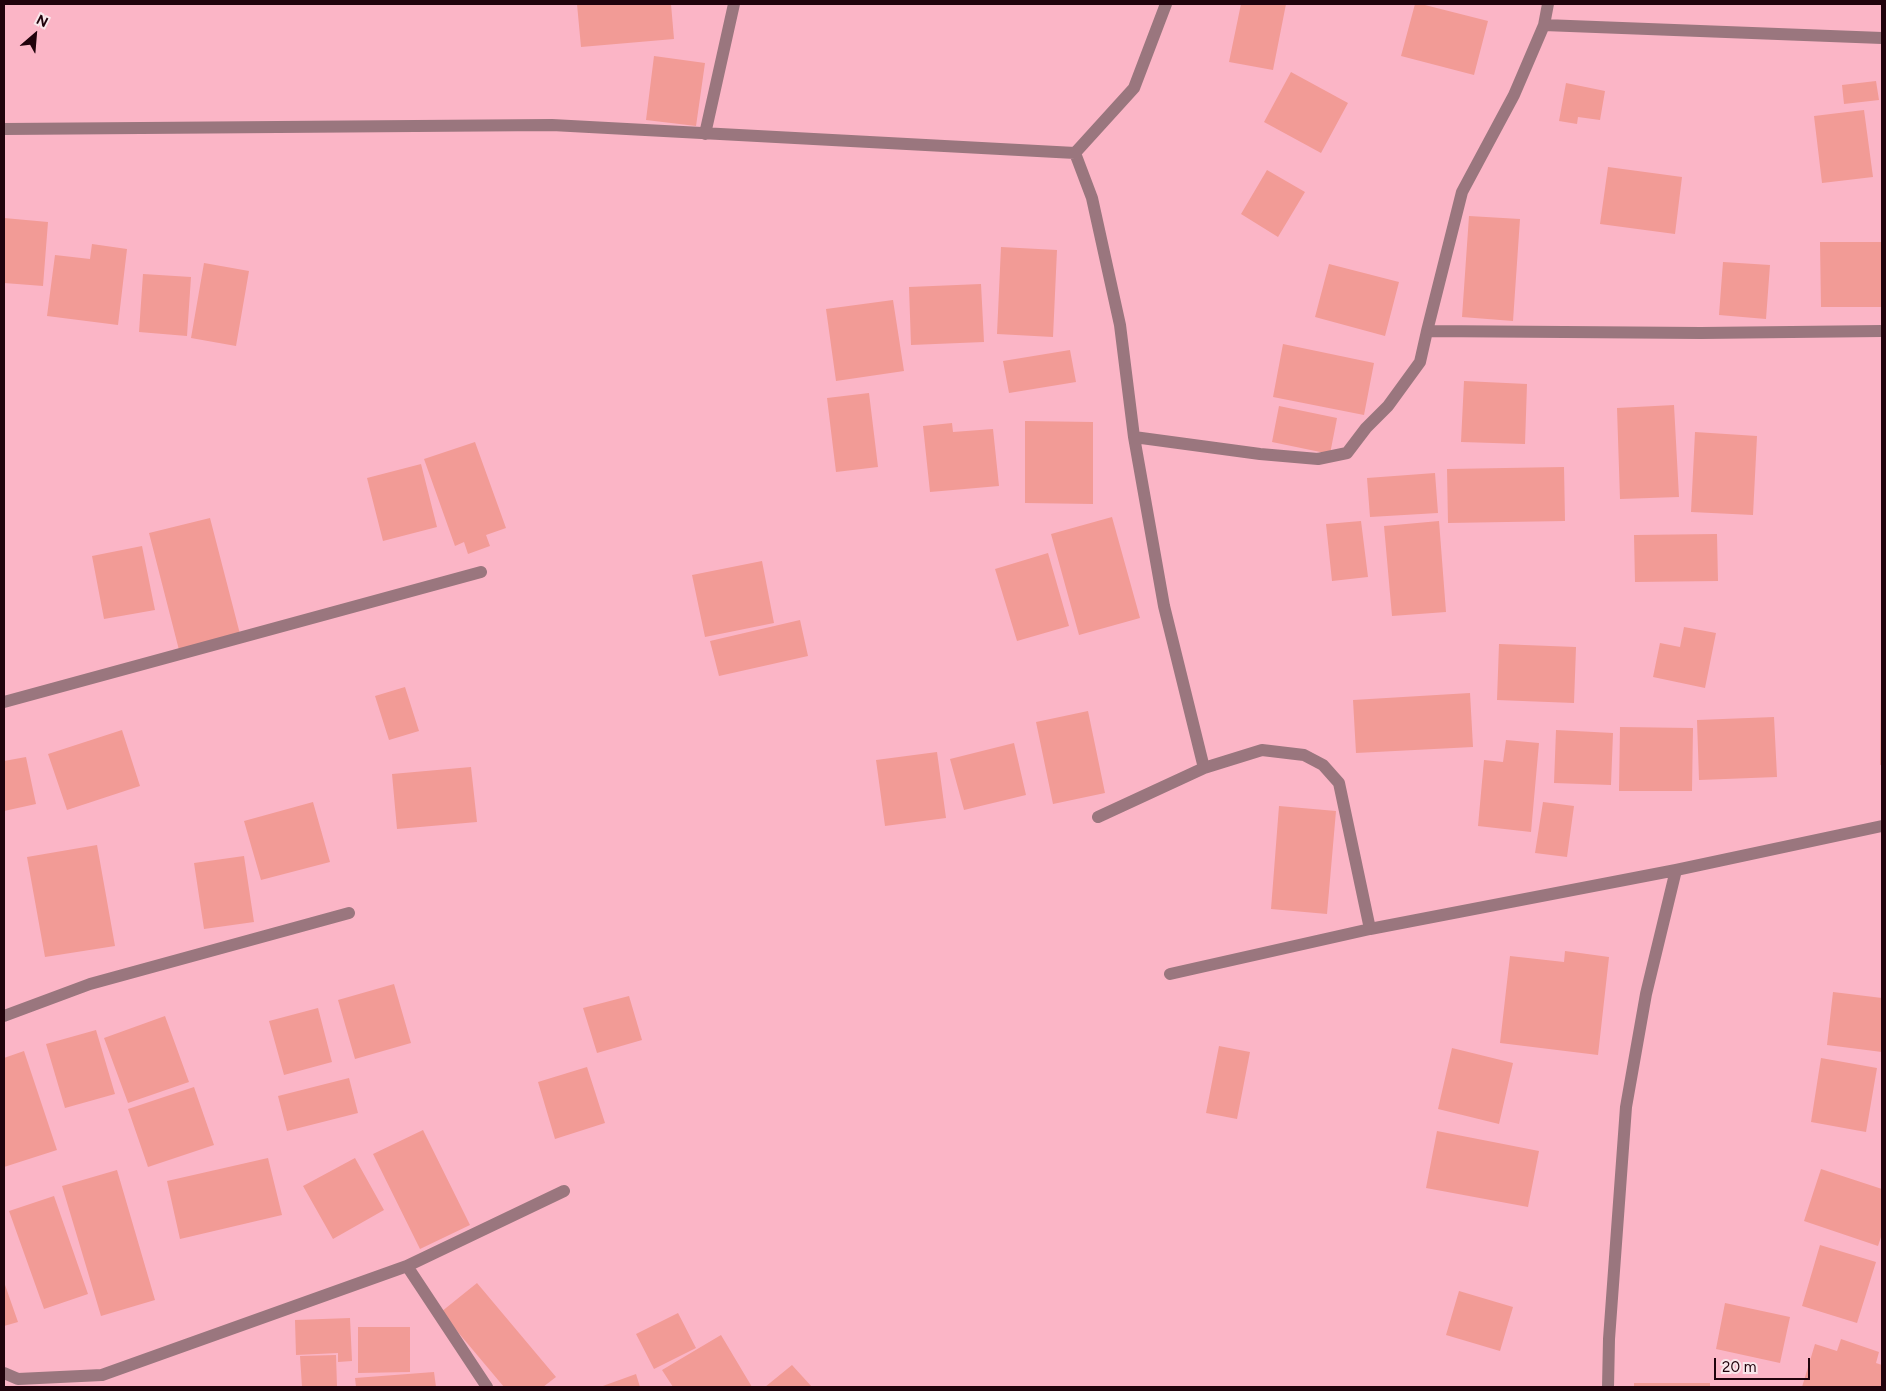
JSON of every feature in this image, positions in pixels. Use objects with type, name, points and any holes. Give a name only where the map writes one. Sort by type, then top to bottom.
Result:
[{"type":"street","points":[[705,134],[734,4]]},
{"type":"street","points":[[1075,153],[1134,88],[1166,4]]},
{"type":"street","points":[[1134,437],[1260,454],[1318,459],[1347,453],[1366,428],[1388,406],[1420,362],[1462,192],[1514,95],[1544,25],[1548,4]]},
{"type":"street","points":[[1544,25],[1882,38]]},
{"type":"street","points":[[4,130],[552,125],[1075,153]]},
{"type":"street","points":[[1075,153],[1092,198],[1120,325],[1134,437],[1164,606],[1204,768]]},
{"type":"street","points":[[1427,331],[1701,333],[1882,330]]},
{"type":"street","points":[[4,702],[481,572]]},
{"type":"street","points":[[1098,817],[1204,768],[1262,750],[1304,755],[1324,765],[1339,783],[1370,929]]},
{"type":"street","points":[[1170,974],[1370,929],[1676,870],[1882,826]]},
{"type":"street","points":[[1608,1387],[1608,1339],[1626,1107],[1646,994],[1676,870]]},
{"type":"street","points":[[4,1016],[90,984],[349,913]]},
{"type":"street","points":[[4,1373],[18,1379],[102,1375],[407,1266],[564,1191]]},
{"type":"street","points":[[407,1266],[487,1387]]},
{"type":"building","points":[[577,4],[671,4],[674,39],[581,47]]},
{"type":"building","points":[[1241,4],[1286,4],[1273,70],[1229,62]]},
{"type":"building","points":[[1415,4],[1488,21],[1474,75],[1401,56]]},
{"type":"building","points":[[654,56],[705,63],[696,126],[646,120]]},
{"type":"building","points":[[1291,72],[1348,103],[1321,153],[1264,122]]},
{"type":"building","points":[[1876,81],[1879,100],[1844,104],[1842,85]]},
{"type":"building","points":[[1566,83],[1605,91],[1600,120],[1578,117],[1577,124],[1559,121]]},
{"type":"building","points":[[1864,110],[1873,177],[1822,183],[1814,116]]},
{"type":"building","points":[[1608,167],[1682,177],[1675,234],[1600,224]]},
{"type":"building","points":[[1267,170],[1305,192],[1278,237],[1241,214]]},
{"type":"building","points":[[1469,216],[1520,219],[1513,321],[1462,317]]},
{"type":"building","points":[[4,218],[48,222],[43,286],[4,283]]},
{"type":"building","points":[[1820,242],[1882,242],[1882,307],[1821,307]]},
{"type":"building","points":[[92,244],[127,249],[118,325],[47,316],[55,255],[90,259]]},
{"type":"building","points":[[1001,247],[1057,250],[1053,337],[997,334]]},
{"type":"building","points":[[1723,262],[1770,265],[1766,319],[1719,315]]},
{"type":"building","points":[[204,263],[249,271],[236,346],[191,338]]},
{"type":"building","points":[[1329,264],[1399,282],[1385,336],[1315,317]]},
{"type":"building","points":[[143,274],[191,277],[187,336],[139,332]]},
{"type":"building","points":[[981,284],[984,342],[911,345],[909,287]]},
{"type":"building","points":[[893,300],[904,371],[836,381],[826,309]]},
{"type":"building","points":[[1283,344],[1374,363],[1364,415],[1273,397]]},
{"type":"building","points":[[1070,350],[1076,382],[1009,393],[1003,361]]},
{"type":"building","points":[[1464,381],[1527,384],[1525,444],[1461,442]]},
{"type":"building","points":[[869,393],[878,467],[836,472],[827,398]]},
{"type":"building","points":[[1674,405],[1679,497],[1620,499],[1617,408]]},
{"type":"building","points":[[1279,406],[1337,418],[1330,454],[1272,442]]},
{"type":"building","points":[[1025,421],[1093,422],[1093,504],[1025,503]]},
{"type":"building","points":[[952,423],[953,432],[993,429],[999,486],[930,492],[923,426]]},
{"type":"building","points":[[1695,432],[1757,436],[1753,515],[1691,512]]},
{"type":"building","points":[[475,442],[506,528],[486,535],[490,546],[468,554],[464,542],[455,546],[424,459]]},
{"type":"building","points":[[421,464],[437,527],[383,541],[367,478]]},
{"type":"building","points":[[1564,467],[1565,521],[1448,523],[1447,469]]},
{"type":"building","points":[[1435,473],[1438,513],[1370,517],[1367,478]]},
{"type":"building","points":[[1112,517],[1140,618],[1079,635],[1051,534]]},
{"type":"building","points":[[210,518],[240,634],[179,650],[149,533]]},
{"type":"building","points":[[1361,521],[1368,577],[1332,581],[1326,524]]},
{"type":"building","points":[[1439,521],[1446,612],[1392,616],[1384,526]]},
{"type":"building","points":[[1717,534],[1718,581],[1635,582],[1634,535]]},
{"type":"building","points":[[142,546],[155,610],[104,619],[92,556]]},
{"type":"building","points":[[1048,553],[1069,626],[1017,641],[995,569]]},
{"type":"building","points":[[762,561],[774,623],[705,637],[692,575]]},
{"type":"building","points":[[800,620],[808,656],[719,676],[710,641]]},
{"type":"building","points":[[1684,627],[1716,633],[1705,688],[1653,677],[1660,643],[1680,647]]},
{"type":"building","points":[[1499,644],[1576,647],[1574,703],[1497,700]]},
{"type":"building","points":[[1881,683],[1882,765],[1880,765]]},
{"type":"building","points":[[405,687],[419,731],[389,740],[375,696]]},
{"type":"building","points":[[1470,693],[1473,747],[1356,753],[1353,700]]},
{"type":"building","points":[[1088,711],[1105,793],[1053,804],[1036,722]]},
{"type":"building","points":[[1774,717],[1777,777],[1699,780],[1697,720]]},
{"type":"building","points":[[1620,727],[1693,728],[1692,791],[1619,791]]},
{"type":"building","points":[[122,730],[140,786],[67,810],[48,754]]},
{"type":"building","points":[[1556,730],[1613,733],[1611,785],[1554,783]]},
{"type":"building","points":[[1506,740],[1539,743],[1531,832],[1478,826],[1484,760],[1503,762]]},
{"type":"building","points":[[1014,743],[1026,795],[964,810],[950,759]]},
{"type":"building","points":[[937,752],[946,818],[885,826],[876,760]]},
{"type":"building","points":[[26,757],[36,804],[4,811],[4,761]]},
{"type":"building","points":[[471,767],[477,822],[397,829],[392,774]]},
{"type":"building","points":[[313,802],[330,862],[261,880],[244,821]]},
{"type":"building","points":[[1543,802],[1574,806],[1567,857],[1535,853]]},
{"type":"building","points":[[1279,806],[1336,811],[1327,914],[1271,909]]},
{"type":"building","points":[[97,845],[115,946],[45,957],[27,857]]},
{"type":"building","points":[[244,856],[254,922],[204,929],[194,863]]},
{"type":"building","points":[[1565,951],[1609,957],[1598,1055],[1500,1043],[1510,956],[1564,962]]},
{"type":"building","points":[[394,984],[411,1043],[355,1059],[338,1000]]},
{"type":"building","points":[[1833,992],[1882,998],[1882,1052],[1827,1045]]},
{"type":"building","points":[[629,996],[642,1040],[597,1053],[583,1008]]},
{"type":"building","points":[[318,1008],[332,1062],[284,1075],[269,1021]]},
{"type":"building","points":[[165,1016],[189,1082],[128,1103],[104,1038]]},
{"type":"building","points":[[96,1030],[115,1094],[65,1108],[46,1044]]},
{"type":"building","points":[[1219,1046],[1250,1052],[1237,1119],[1206,1113]]},
{"type":"building","points":[[1452,1048],[1513,1063],[1499,1124],[1438,1109]]},
{"type":"building","points":[[24,1051],[57,1150],[4,1167],[4,1058]]},
{"type":"building","points":[[1821,1058],[1877,1068],[1866,1132],[1811,1122]]},
{"type":"building","points":[[587,1067],[605,1123],[555,1139],[538,1082]]},
{"type":"building","points":[[349,1078],[358,1113],[287,1131],[278,1096]]},
{"type":"building","points":[[194,1087],[214,1145],[148,1167],[128,1109]]},
{"type":"building","points":[[423,1130],[470,1225],[420,1249],[373,1154]]},
{"type":"building","points":[[1437,1131],[1539,1151],[1528,1207],[1426,1188]]},
{"type":"building","points":[[268,1158],[282,1215],[180,1239],[167,1181]]},
{"type":"building","points":[[355,1158],[384,1210],[333,1239],[303,1186]]},
{"type":"building","points":[[1821,1169],[1882,1189],[1882,1234],[1878,1246],[1804,1221]]},
{"type":"building","points":[[117,1170],[155,1300],[101,1316],[62,1186]]},
{"type":"building","points":[[54,1196],[88,1294],[44,1309],[9,1211]]},
{"type":"building","points":[[1820,1245],[1876,1262],[1857,1323],[1802,1306]]},
{"type":"building","points":[[4,1282],[18,1322],[4,1326]]},
{"type":"building","points":[[477,1283],[556,1377],[543,1387],[504,1387],[441,1312]]},
{"type":"building","points":[[1459,1291],[1513,1307],[1500,1351],[1446,1335]]},
{"type":"building","points":[[1725,1303],[1790,1317],[1780,1363],[1716,1349]]},
{"type":"building","points":[[678,1313],[696,1348],[654,1369],[636,1334]]},
{"type":"building","points":[[350,1318],[352,1361],[338,1362],[338,1353],[296,1355],[295,1320]]},
{"type":"building","points":[[358,1327],[410,1327],[410,1372],[358,1373]]},
{"type":"building","points":[[721,1335],[752,1387],[673,1387],[662,1370]]},
{"type":"building","points":[[1841,1339],[1879,1352],[1876,1363],[1882,1365],[1882,1387],[1802,1387],[1815,1344],[1837,1351]]},
{"type":"building","points":[[336,1355],[337,1387],[302,1387],[300,1356]]},
{"type":"building","points":[[792,1365],[812,1387],[765,1387]]},
{"type":"building","points":[[434,1372],[436,1387],[356,1387],[355,1378]]},
{"type":"building","points":[[636,1374],[640,1387],[600,1387]]},
{"type":"building","points":[[1634,1383],[1710,1383],[1710,1387],[1634,1387]]}]
